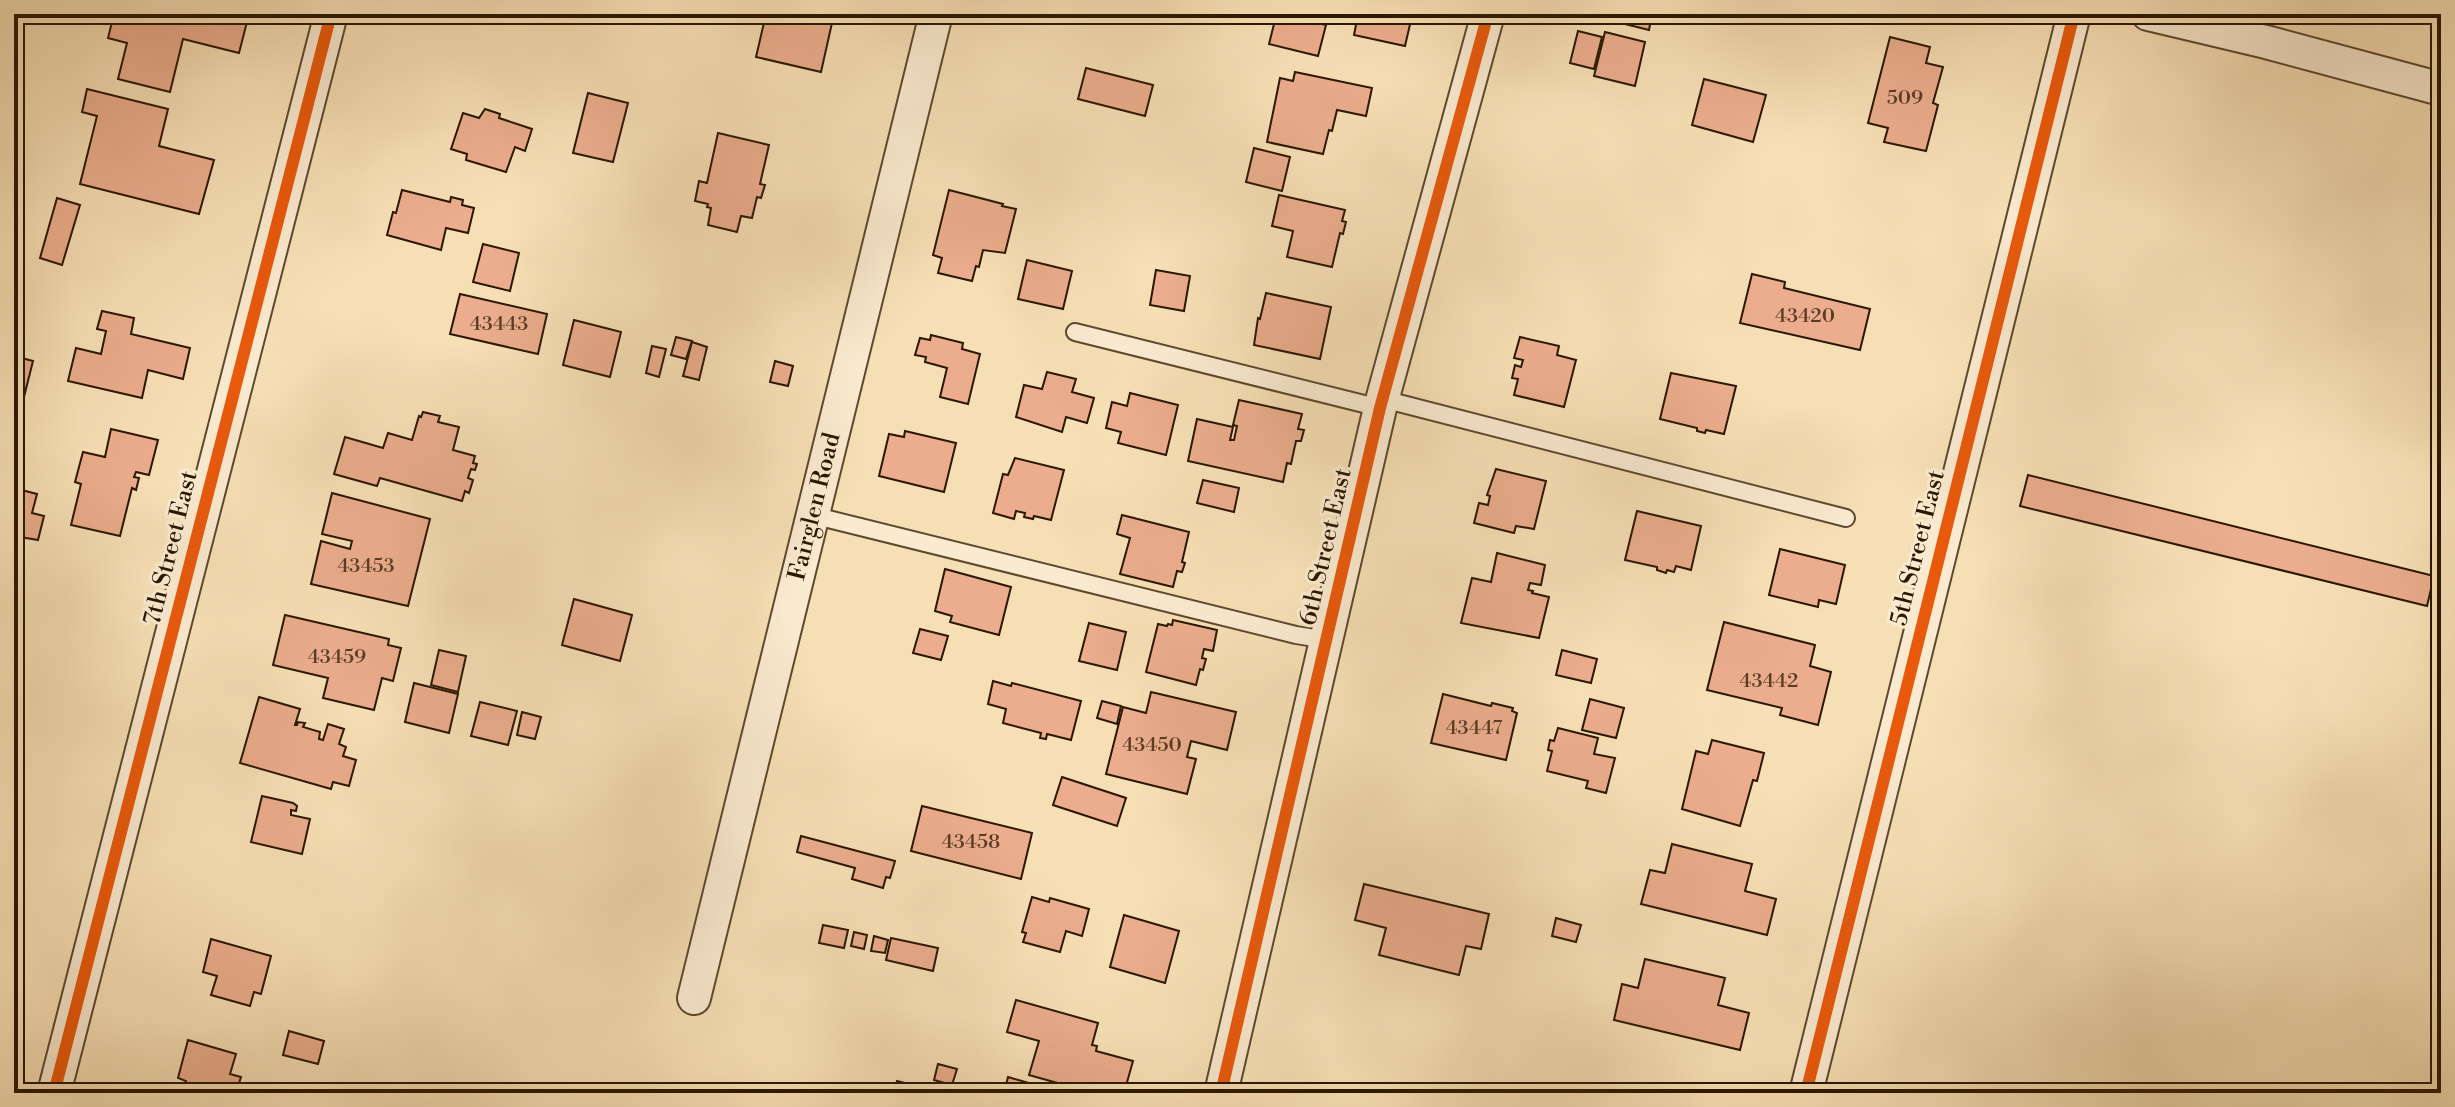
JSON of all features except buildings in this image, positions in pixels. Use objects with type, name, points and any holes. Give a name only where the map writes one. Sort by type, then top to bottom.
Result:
[{"type":"street","name":"7th Street East","points":[[54,1093],[331,14]]},
{"type":"street","name":"Fairglen Road","points":[[694,998],[936,14]]},
{"type":"street","name":"6th Street East","points":[[1221,1093],[1382,403],[1488,14]]},
{"type":"street","name":"5th Street East","points":[[1806,1093],[2074,14]]},
{"type":"street","points":[[2148,14],[2441,89]]},
{"type":"lane","points":[[1075,332],[1382,403],[1846,518]]},
{"type":"lane","points":[[812,515],[1285,633],[1327,640]]},
{"type":"cycle path","points":[[54,1093],[331,14]]},
{"type":"cycle path","points":[[1221,1093],[1380,408],[1488,14]]},
{"type":"cycle path","points":[[1806,1093],[2074,14]]}]
